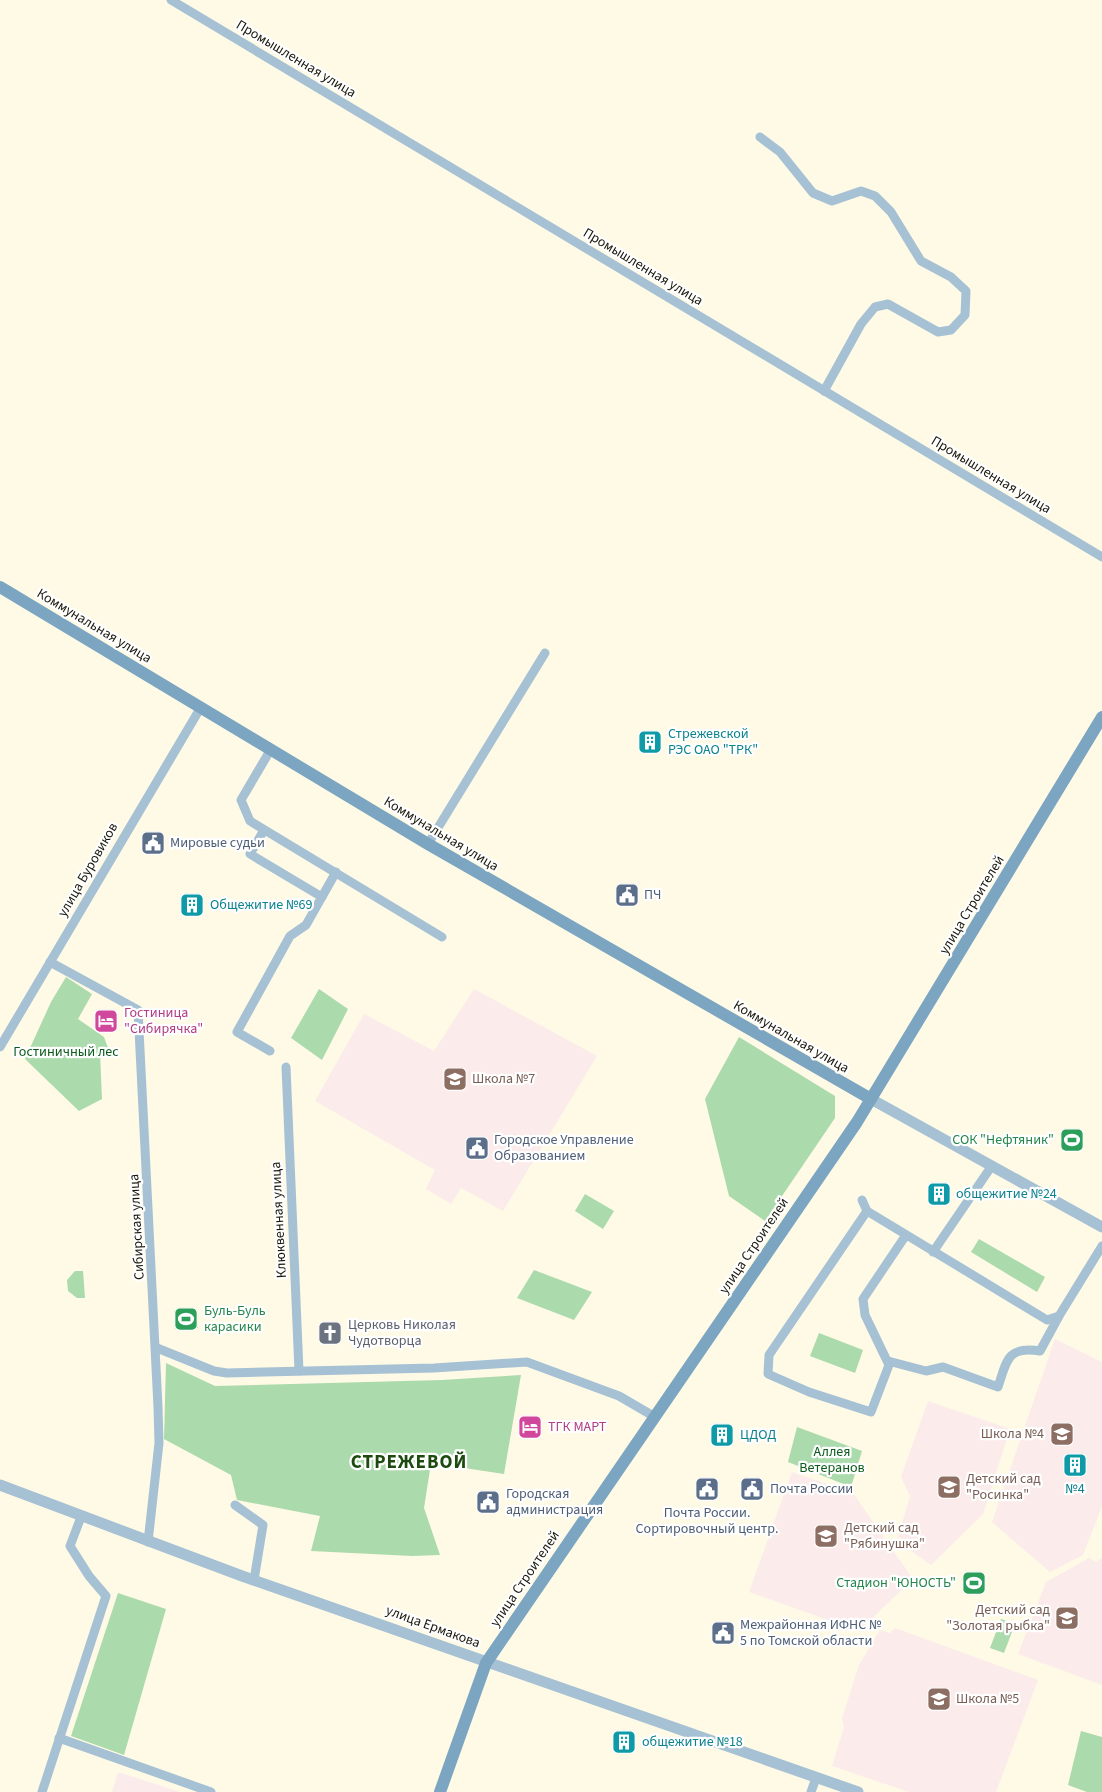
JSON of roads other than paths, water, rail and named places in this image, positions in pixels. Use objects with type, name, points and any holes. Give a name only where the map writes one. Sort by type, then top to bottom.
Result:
[{"type":"main road","name":"Коммунальная улица","points":[[0,587],[428,844],[871,1099]]},
{"type":"main road","name":"улица Строителей","points":[[440,1792],[486,1663],[871,1099],[1102,717]]},
{"type":"street","name":"Промышленная улица","points":[[171,0],[1102,557]]},
{"type":"street","points":[[760,137],[780,152],[813,193],[819,197],[832,201],[861,191],[875,196],[891,212],[921,261],[951,277],[966,291],[965,315],[951,330],[938,332],[888,304],[875,307],[861,324],[824,391]]},
{"type":"street","points":[[428,844],[545,653]]},
{"type":"street","name":"улица Буровиков","points":[[0,1047],[201,707]]},
{"type":"street","points":[[271,749],[241,800],[250,821],[442,937]]},
{"type":"street","points":[[264,830],[250,854],[322,897]]},
{"type":"street","points":[[270,1051],[237,1032],[290,936],[306,925],[336,872]]},
{"type":"street","name":"Сибирская улица","points":[[50,962],[138,1010],[157,1348],[159,1443],[148,1542]]},
{"type":"street","name":"Клюквенная улица","points":[[286,1067],[299,1371]]},
{"type":"street","points":[[871,1099],[1102,1227]]},
{"type":"street","points":[[933,1252],[991,1167]]},
{"type":"street","points":[[862,1200],[867,1211],[1047,1320],[1059,1316]]},
{"type":"street","points":[[867,1211],[770,1355],[768,1374],[809,1392],[871,1412],[888,1361],[865,1315],[863,1299],[906,1235]]},
{"type":"street","points":[[888,1361],[926,1371],[943,1367],[998,1386],[1009,1356],[1015,1352],[1040,1351],[1102,1246]]},
{"type":"street","points":[[157,1348],[214,1371],[227,1373],[434,1368],[527,1362],[619,1396],[655,1417]]},
{"type":"street","name":"улица Ермакова","points":[[0,1485],[81,1517],[254,1580],[858,1792]]},
{"type":"street","points":[[235,1504],[263,1525],[254,1580]]},
{"type":"street","points":[[42,1792],[106,1596],[89,1576],[70,1546],[81,1517]]},
{"type":"street","points":[[59,1738],[211,1792]]},
{"type":"street","points":[[811,1792],[816,1778]]},
{"type":"place","name":"Стрежевской РЭС ОАО \"ТРК\"","points":[[650,742]]},
{"type":"place","name":"Мировые судьи","points":[[153,843]]},
{"type":"place","name":"ПЧ","points":[[627,895]]},
{"type":"place","name":"Общежитие №69","points":[[192,905]]},
{"type":"place","name":"Гостиница \"Сибирячка\"","points":[[106,1021]]},
{"type":"place","name":"Школа №7","points":[[455,1079]]},
{"type":"place","name":"СОК \"Нефтяник\"","points":[[1072,1140]]},
{"type":"place","name":"Городское Управление Образованием","points":[[477,1148]]},
{"type":"place","name":"общежитие №24","points":[[939,1194]]},
{"type":"place","name":"Буль-Буль карасики","points":[[186,1319]]},
{"type":"place","name":"Церковь Николая Чудотворца","points":[[330,1333]]},
{"type":"place","name":"ТГК МАРТ","points":[[530,1427]]},
{"type":"place","name":"Школа №4","points":[[1062,1434]]},
{"type":"place","name":"ЦДОД","points":[[722,1435]]},
{"type":"place","name":"№4","points":[[1075,1465]]},
{"type":"place","name":"Детский сад \"Росинка\"","points":[[949,1487]]},
{"type":"place","name":"Почта России. Сортировочный центр.","points":[[707,1489]]},
{"type":"place","name":"Почта России","points":[[752,1489]]},
{"type":"place","name":"Городская администрация","points":[[488,1502]]},
{"type":"place","name":"Детский сад \"Рябинушка\"","points":[[826,1536]]},
{"type":"place","name":"Стадион \"ЮНОСТЬ\"","points":[[974,1583]]},
{"type":"place","name":"Детский сад \"Золотая рыбка\"","points":[[1067,1618]]},
{"type":"place","name":"Межрайонная ИФНС № 5 по Томской области","points":[[723,1633]]},
{"type":"place","name":"Школа №5","points":[[939,1699]]},
{"type":"place","name":"общежитие №18","points":[[624,1742]]},
{"type":"district","name":"СТРЕЖЕВОЙ","points":[[409,1462]]},
{"type":"park label","name":"Гостиничный лес","points":[[66,1052]]},
{"type":"park label","name":"Аллея Ветеранов","points":[[832,1460]]}]
